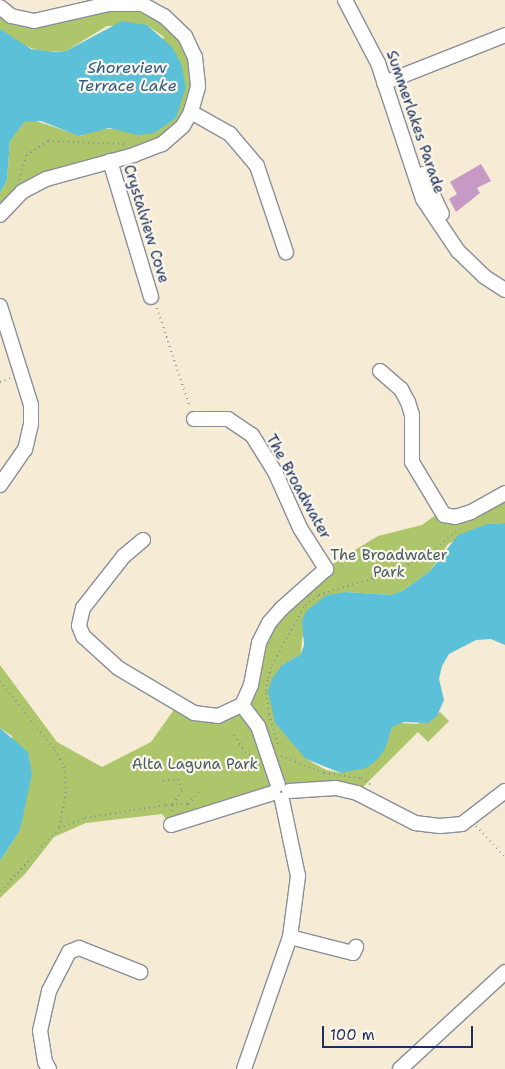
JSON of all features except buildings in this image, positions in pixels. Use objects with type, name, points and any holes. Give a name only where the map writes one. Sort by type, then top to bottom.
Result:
[{"type":"street","name":"Summerlakes Parade","points":[[344,0],[366,36],[388,81],[438,209],[468,249],[505,280]]},
{"type":"street","name":"Summerlakes Parade","points":[[354,0],[379,42],[388,81],[423,199],[458,251],[485,277],[505,290]]},
{"type":"street","points":[[0,7],[11,16],[34,21],[109,4],[142,2],[173,22],[192,48],[198,87],[191,112],[183,126],[162,144],[110,161],[61,173],[34,184],[0,215]]},
{"type":"street","points":[[388,81],[505,35]]},
{"type":"street","points":[[191,112],[230,134],[257,166],[286,252]]},
{"type":"street","name":"Crystalview Cove","points":[[110,161],[151,297]]},
{"type":"street","points":[[0,306],[31,405],[31,424],[25,449],[0,484]]},
{"type":"street","points":[[380,371],[400,389],[408,402],[412,415],[412,462],[417,475],[444,515],[455,517],[471,512],[505,493]]},
{"type":"street","name":"The Broadwater","points":[[194,419],[228,419],[252,435],[275,472],[300,528],[326,569],[282,608],[269,623],[260,643],[251,685],[242,705]]},
{"type":"street","points":[[143,540],[123,557],[83,608],[79,626],[83,636],[118,668],[194,713],[218,716],[242,705],[258,726],[281,792],[298,876],[290,937],[244,1069]]},
{"type":"street","points":[[171,825],[281,792],[336,788],[357,793],[415,823],[440,826],[462,824],[505,791]]},
{"type":"street","points":[[290,937],[353,953],[356,947]]},
{"type":"street","points":[[49,1069],[45,1062],[40,1031],[49,991],[69,952],[79,948],[140,972]]},
{"type":"street","points":[[400,1069],[505,972]]},
{"type":"street","points":[[413,1069],[505,985]]},
{"type":"path","points":[[19,182],[26,155],[48,141],[131,145]]},
{"type":"path","points":[[151,297],[194,419]]},
{"type":"path","points":[[376,803],[375,792],[362,778],[324,773],[281,756],[266,692],[272,665],[286,645],[299,616],[312,600],[399,570],[432,551],[463,526]]},
{"type":"path","points":[[0,681],[34,722],[64,767],[66,792],[59,828]]},
{"type":"path","points":[[234,734],[251,756],[257,760],[268,758]]},
{"type":"path","points":[[163,781],[178,779],[182,790],[172,806],[171,825]]},
{"type":"path","points":[[0,892],[59,828],[85,818],[188,804],[201,790]]},
{"type":"path","points":[[188,804],[193,818]]},
{"type":"path","points":[[468,820],[505,858]]},
{"type":"green space","points":[[142,4],[185,36],[198,93],[172,136],[61,173],[0,215],[0,193],[7,180],[10,141],[15,131],[24,122],[33,120],[81,136],[94,129],[118,129],[164,37],[147,25],[107,26],[66,51],[43,52],[17,43],[0,29],[0,7],[11,16]]},
{"type":"green space","points":[[505,493],[505,523],[487,524],[448,544],[430,571],[404,590],[391,595],[346,592],[302,638],[301,654],[282,665],[306,759],[326,770],[341,773],[386,746],[392,727],[398,723],[417,724],[440,712],[449,721],[428,742],[418,732],[357,793],[281,784],[171,825],[162,814],[86,823],[54,837],[25,874],[0,898],[0,861],[20,830],[12,736],[0,728],[0,665],[57,742],[102,767],[151,742],[178,704],[194,713],[242,705],[259,643],[326,569],[340,559],[378,536],[422,525],[441,511],[444,515]]},
{"type":"water","name":"Shoreview Terrace Lake","points":[[122,21],[147,25],[172,47],[181,63],[186,87],[176,118],[154,133],[138,135],[109,128],[79,136],[41,121],[24,122],[10,141],[7,180],[0,193],[0,29],[31,49],[54,52],[66,51]]},
{"type":"water","points":[[505,523],[505,645],[491,639],[476,640],[449,654],[442,666],[439,679],[444,700],[437,716],[428,723],[404,722],[392,727],[386,747],[378,759],[366,768],[341,773],[306,759],[275,723],[268,691],[272,679],[282,665],[301,654],[304,645],[302,621],[306,611],[327,595],[346,592],[391,595],[404,590],[430,571],[458,535],[487,524]]},
{"type":"water","points":[[0,728],[28,752],[32,774],[20,830],[0,861]]},
{"type":"park label","name":"The Broadwater Park","points":[[389,564]]},
{"type":"park label","name":"Alta Laguna Park","points":[[195,765]]}]
